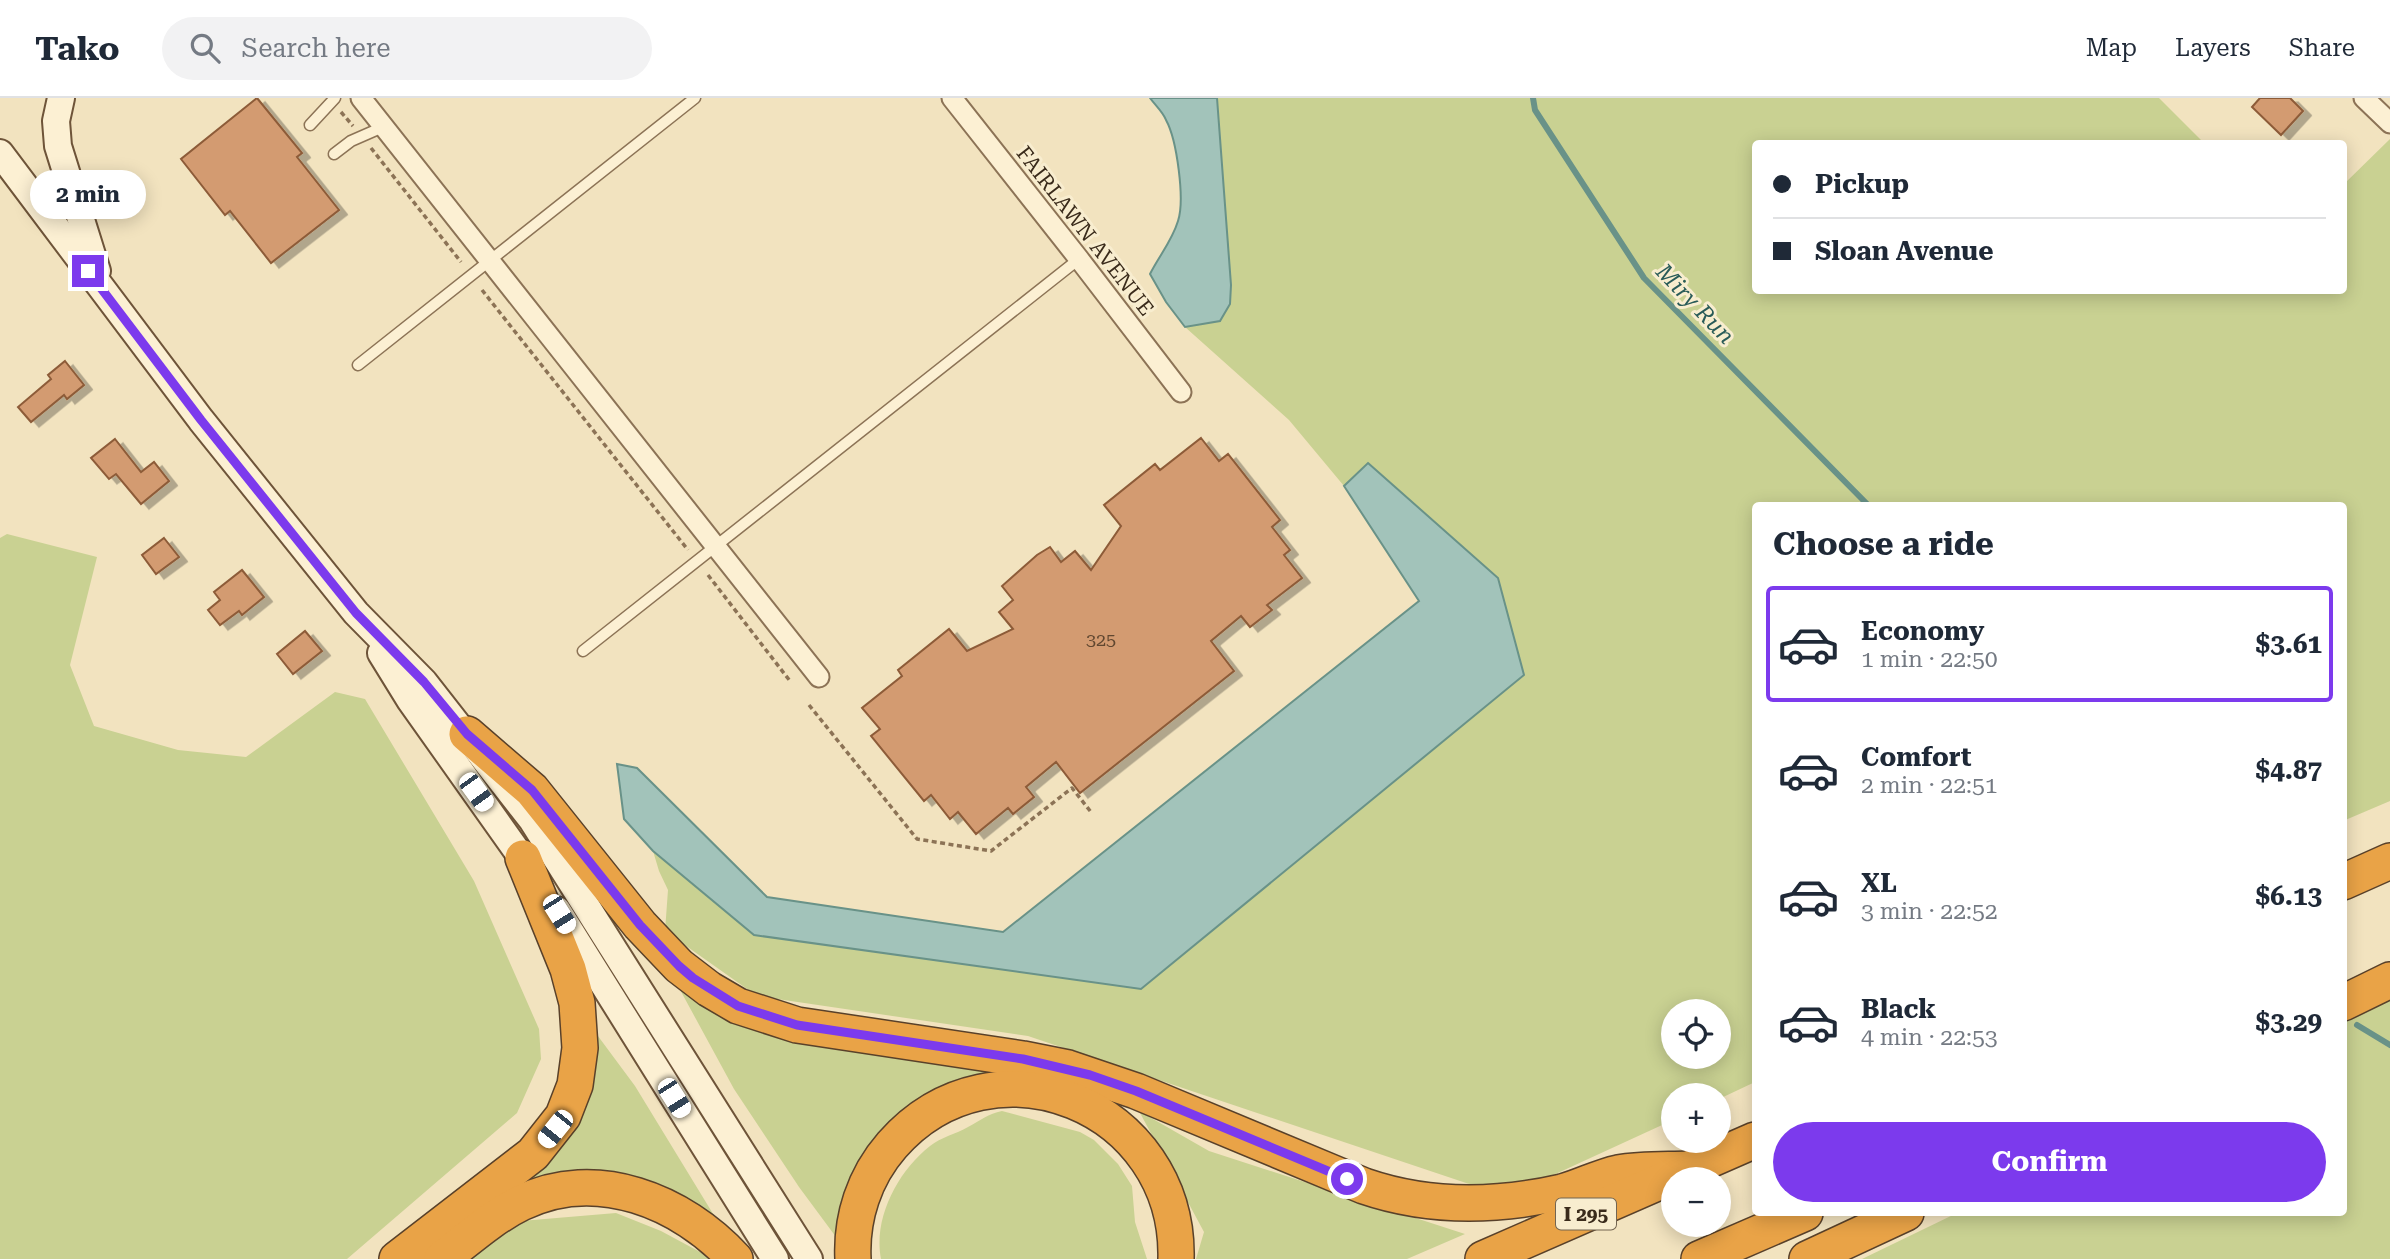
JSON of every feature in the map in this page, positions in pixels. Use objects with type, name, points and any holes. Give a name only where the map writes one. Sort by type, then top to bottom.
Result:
[{"type":"highway","points":[[467,734],[532,790],[640,925],[679,966],[709,989],[757,1013],[797,1025],[1068,1068],[1136,1091],[1364,1186],[1424,1202],[1520,1200],[1566,1191],[1619,1173],[1661,1171]]},
{"type":"highway","points":[[397,1259],[533,1154],[563,1115],[575,1085],[580,1048],[577,1003],[568,969],[523,858]]},
{"type":"highway","points":[[2347,880],[2390,861]]},
{"type":"highway","points":[[2347,975],[2390,956]]},
{"type":"highway","points":[[2347,1001],[2390,979]]},
{"type":"highway","points":[[853,1259],[853,1233],[859,1203],[877,1164],[896,1141],[919,1119],[948,1103],[978,1093],[1010,1089],[1044,1092],[1073,1100],[1111,1121],[1128,1135],[1153,1167],[1166,1192],[1174,1222],[1176,1259]]},
{"type":"highway","name":"I 295","points":[[1694,1167],[1752,1141]]},
{"type":"highway","name":"I 295","points":[[1483,1259],[1661,1181]]},
{"type":"highway","points":[[442,1259],[494,1219],[521,1203],[551,1192],[594,1186],[635,1194],[674,1211],[710,1234],[735,1259]]},
{"type":"highway","points":[[1699,1259],[1798,1216]]},
{"type":"highway","points":[[1807,1259],[1900,1216]]},
{"type":"main road","points":[[61,98],[56,121],[58,146],[102,289]]},
{"type":"main road","points":[[1,158],[201,420],[356,613],[424,682],[467,734],[552,850],[810,1259]]},
{"type":"main road","points":[[356,613],[410,700],[523,858],[775,1259]]},
{"type":"street","points":[[361,98],[819,677]]},
{"type":"street","name":"FAIRLAWN AVENUE","points":[[952,98],[1181,392]]},
{"type":"street","points":[[2364,98],[2390,123]]},
{"type":"lane","points":[[310,125],[335,98]]},
{"type":"lane","points":[[358,365],[695,98]]},
{"type":"lane","points":[[334,154],[351,141],[383,127]]},
{"type":"lane","points":[[583,651],[1079,259]]},
{"type":"path","points":[[341,112],[353,126]]},
{"type":"path","points":[[369,147],[460,262]]},
{"type":"path","points":[[482,290],[688,550]]},
{"type":"path","points":[[708,575],[790,681]]},
{"type":"path","points":[[808,705],[916,839],[991,851],[1072,788],[1091,812]]},
{"type":"green space","points":[[1217,98],[2159,98],[2201,140],[1752,140],[1752,294],[2347,294],[2347,181],[2390,139],[2390,801],[2347,819],[2347,502],[1752,502],[1752,1083],[1731,1093],[1731,1083],[1661,1083],[1661,1126],[1549,1177],[1478,1187],[1028,1036],[757,996],[665,931],[668,890],[653,851],[754,935],[1141,988],[1524,675],[1368,463],[1344,486],[1289,420],[1185,327],[1220,321],[1230,304],[1231,285]]},
{"type":"green space","points":[[7,534],[97,557],[70,665],[94,726],[178,750],[246,757],[335,692],[365,699],[474,881],[539,1029],[541,1059],[517,1113],[347,1259],[0,1259],[0,538]]},
{"type":"green space","points":[[672,975],[994,1072],[908,1115],[836,1237],[734,1089]]},
{"type":"green space","points":[[2390,999],[2390,1259],[1862,1259],[1951,1216],[2347,1216],[2347,1018]]},
{"type":"green space","points":[[592,1028],[635,1086],[718,1222],[565,1178],[522,1179]]},
{"type":"green space","points":[[1002,1111],[1080,1132],[1094,1140],[1118,1164],[1132,1186],[1135,1222],[1147,1259],[881,1259],[879,1243],[885,1212],[890,1196],[908,1168],[934,1143]]},
{"type":"green space","points":[[1139,1111],[1209,1151],[1465,1234],[1407,1259],[1196,1259],[1204,1232]]},
{"type":"green space","points":[[616,1213],[661,1231],[713,1259],[471,1259],[521,1221]]},
{"type":"water","points":[[1150,98],[1217,98],[1231,285],[1230,304],[1220,321],[1185,327],[1150,274],[1178,221],[1181,199],[1170,129],[1163,114]]},
{"type":"water","points":[[1368,463],[1498,578],[1524,675],[1141,989],[754,935],[653,851],[624,819],[617,764],[637,768],[767,897],[1003,932],[1419,601],[1344,486]]},
{"type":"building","points":[[257,98],[302,153],[297,157],[339,210],[271,263],[230,211],[225,215],[181,159]]},
{"type":"building","points":[[2260,98],[2290,98],[2303,111],[2281,135],[2252,107]]},
{"type":"building","points":[[65,361],[84,385],[67,399],[64,395],[31,422],[18,407],[51,379],[48,375]]},
{"type":"building","points":[[1201,438],[1219,461],[1228,454],[1280,520],[1272,527],[1290,550],[1284,555],[1302,578],[1267,605],[1272,610],[1250,627],[1241,616],[1211,641],[1234,671],[1080,793],[1056,762],[1026,787],[1034,797],[1013,814],[1008,808],[976,834],[958,812],[950,819],[931,795],[924,801],[871,736],[880,729],[862,708],[902,676],[898,670],[949,629],[967,651],[1013,629],[999,612],[1013,600],[1002,586],[1050,547],[1061,562],[1075,551],[1091,570],[1121,526],[1104,505],[1155,464],[1160,470]]},
{"type":"building","points":[[115,439],[141,472],[154,462],[169,481],[141,504],[116,474],[109,479],[91,458]]},
{"type":"building","points":[[164,538],[179,557],[156,574],[142,555]]},
{"type":"building","points":[[242,570],[264,597],[242,615],[239,611],[220,625],[208,610],[220,600],[214,592]]},
{"type":"building","points":[[305,631],[322,651],[293,674],[277,654]]},
{"type":"waterway","name":"Miry Run","points":[[1533,98],[1535,110],[1644,278],[1865,502]]},
{"type":"waterway","name":"Miry Run","points":[[2357,1025],[2390,1045]]},
{"type":"route","points":[[88,271],[201,420],[356,613],[424,682],[467,734],[532,790],[655,943],[693,978],[738,1006],[797,1025],[1068,1068],[1136,1091],[1347,1179]]}]
